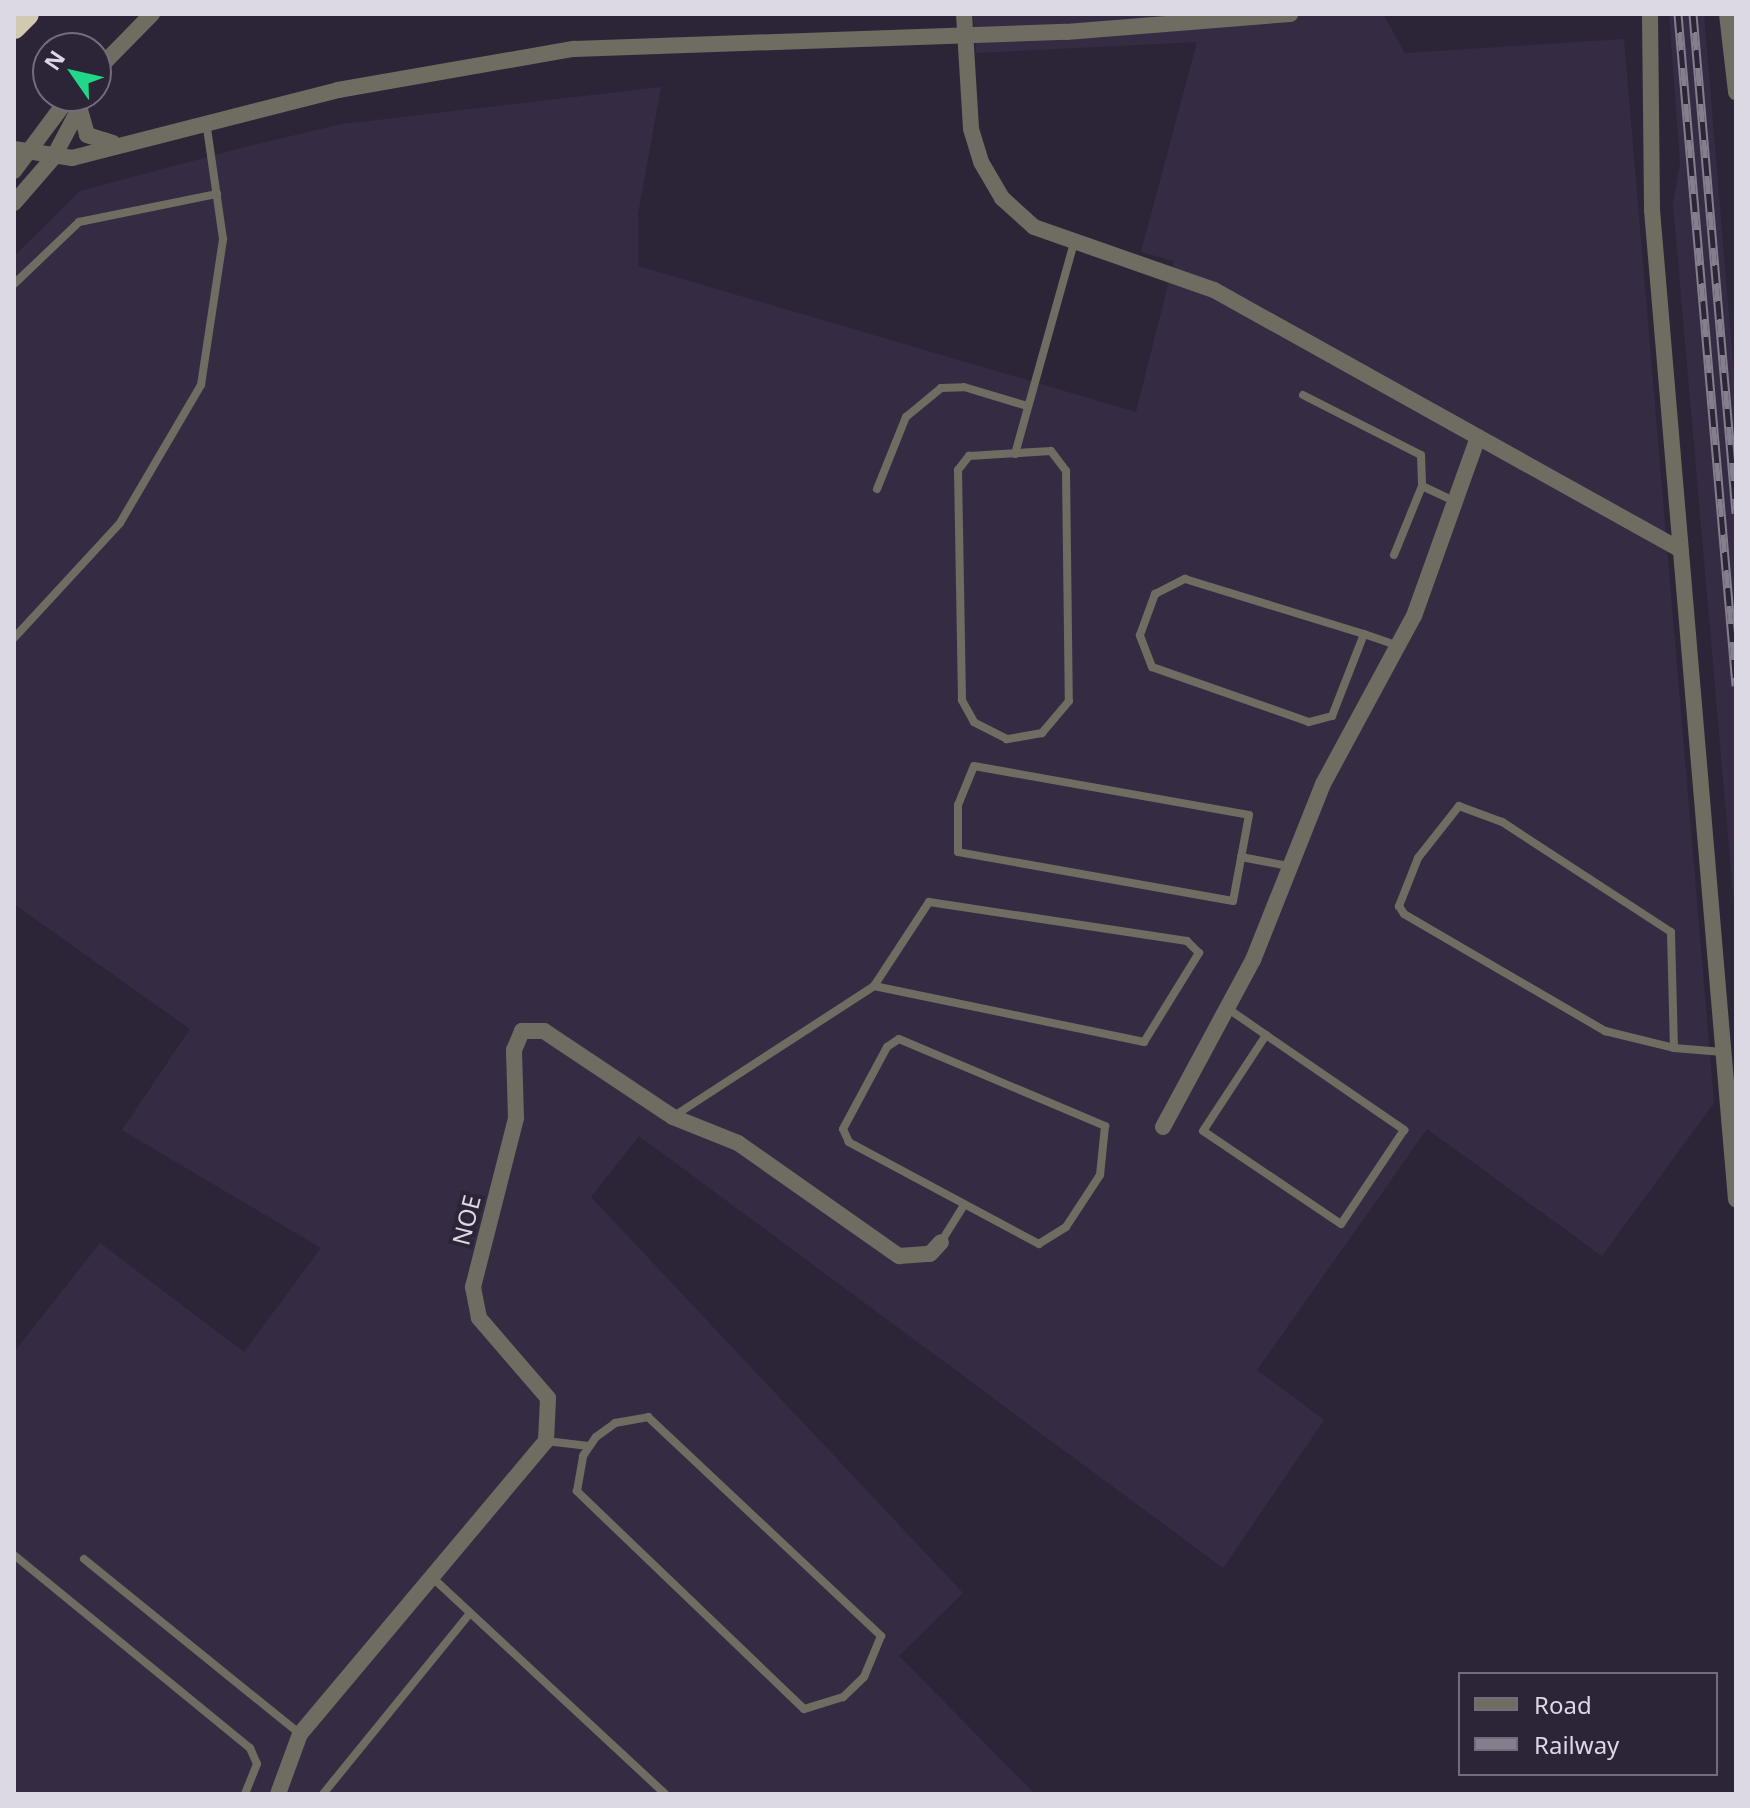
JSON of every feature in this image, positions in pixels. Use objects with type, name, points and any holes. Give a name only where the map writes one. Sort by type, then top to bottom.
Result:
[{"type":"highway","points":[[14,27],[27,14]]},
{"type":"street","points":[[112,55],[152,14]]},
{"type":"street","points":[[964,14],[971,129],[981,162],[1002,198],[1073,246],[1214,290],[1681,550]]},
{"type":"street","points":[[20,152],[53,158],[206,120],[574,49],[965,34],[1290,14]]},
{"type":"street","points":[[1650,14],[1652,210],[1736,1199]]},
{"type":"street","points":[[1727,14],[1736,92]]},
{"type":"street","points":[[14,171],[20,152],[66,112]]},
{"type":"street","points":[[14,203],[53,158],[74,112]]},
{"type":"street","points":[[82,112],[87,135],[123,143]]},
{"type":"street","points":[[1163,1127],[1274,916],[1288,866],[1398,646],[1457,502],[1478,437]]},
{"type":"street","name":"NOE","points":[[546,1441],[548,1398],[479,1318],[474,1303],[516,1118],[516,1039],[528,1029],[544,1031],[673,1117],[738,1143],[899,1256],[930,1254],[941,1242]]},
{"type":"street","points":[[278,1794],[300,1734],[435,1580],[546,1441]]},
{"type":"lane","points":[[14,638],[120,523],[201,385],[223,239],[206,120]]},
{"type":"lane","points":[[14,284],[79,222],[217,194]]},
{"type":"lane","points":[[1015,454],[1024,405],[1073,246]]},
{"type":"lane","points":[[877,489],[906,417],[941,388],[964,387],[1024,405]]},
{"type":"lane","points":[[1303,395],[1421,455],[1422,486],[1394,555]]},
{"type":"lane","points":[[1051,451],[1061,459],[1066,517],[1069,701],[1051,727],[1019,740],[984,730],[962,700],[958,470],[969,456],[1015,454],[1051,451]]},
{"type":"lane","points":[[1422,486],[1457,502]]},
{"type":"lane","points":[[1364,634],[1332,716],[1309,722],[1152,667],[1140,635],[1155,594],[1185,579],[1364,634],[1398,646]]},
{"type":"lane","points":[[974,766],[1249,815],[1241,857],[1233,901],[974,855],[958,852],[958,805],[974,766]]},
{"type":"lane","points":[[1674,1048],[1671,932],[1502,822],[1459,806],[1418,858],[1399,906],[1404,914],[1605,1031],[1674,1048],[1723,1052]]},
{"type":"lane","points":[[1241,857],[1288,866]]},
{"type":"lane","points":[[673,1117],[874,986],[929,902],[1187,941],[1199,953],[1144,1042],[874,986]]},
{"type":"lane","points":[[1226,1008],[1266,1035],[1404,1130],[1341,1224],[1203,1131],[1266,1035]]},
{"type":"lane","points":[[899,1039],[1105,1126],[1094,1190],[1053,1237],[1039,1244],[964,1205],[849,1142],[843,1129],[899,1039]]},
{"type":"lane","points":[[941,1242],[964,1205]]},
{"type":"lane","points":[[546,1441],[589,1446],[615,1423],[648,1417],[881,1636],[864,1677],[843,1697],[804,1709],[577,1491],[589,1446]]},
{"type":"lane","points":[[14,1555],[250,1748],[257,1764],[245,1794]]},
{"type":"lane","points":[[84,1559],[300,1734]]},
{"type":"lane","points":[[435,1580],[665,1794]]},
{"type":"lane","points":[[323,1794],[470,1613]]},
{"type":"shaded area","points":[[973,14],[1383,14],[1405,53],[1624,39],[1714,1103],[1602,1256],[1427,1129],[1257,1370],[1324,1420],[1223,1568],[639,1136],[591,1197],[963,1593],[899,1656],[1035,1794],[14,1794],[14,1352],[100,1243],[244,1352],[321,1248],[122,1130],[190,1029],[14,904],[14,256],[80,191],[245,147],[342,124],[661,87],[638,214],[638,266],[1136,412],[1174,261],[1141,252],[1197,42],[976,53]]},
{"type":"shaded area","points":[[1669,14],[1704,14],[1736,399],[1736,928],[1673,204],[1680,163]]},
{"type":"railway","points":[[1678,14],[1736,685]]},
{"type":"railway","points":[[1693,14],[1736,513]]}]
